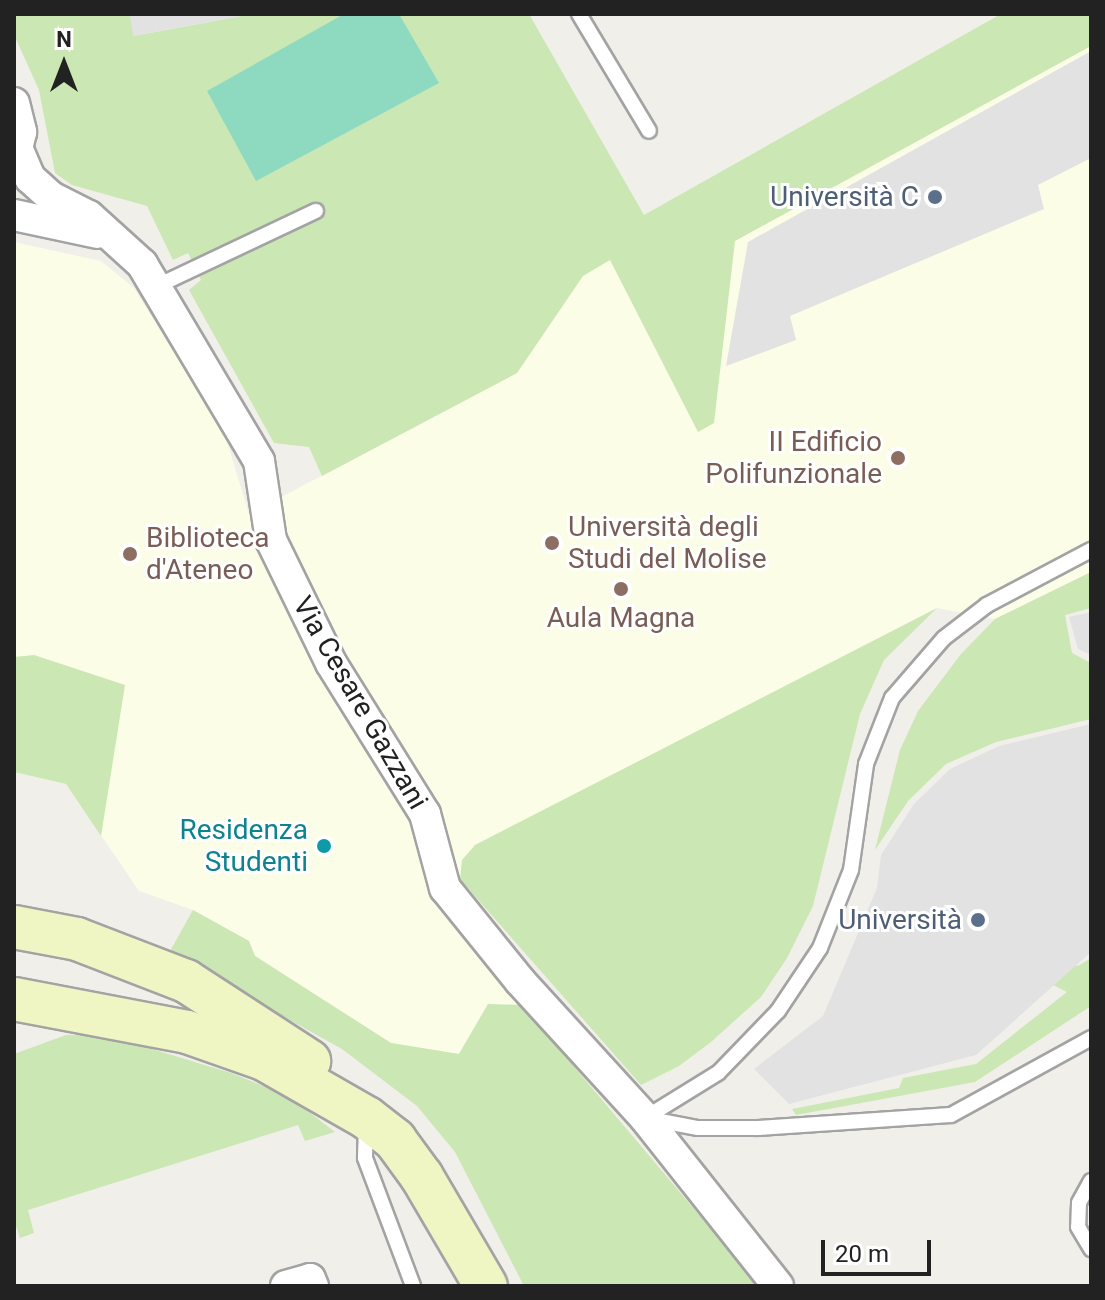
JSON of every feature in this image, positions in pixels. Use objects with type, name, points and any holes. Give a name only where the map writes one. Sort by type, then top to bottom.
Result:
[{"type":"street","points":[[14,103],[21,132],[16,157]]},
{"type":"street","name":"Via Cesare Gazzani","points":[[16,157],[30,178],[115,238],[142,264],[259,461],[271,540],[331,663],[425,814],[445,888],[520,981],[645,1118],[778,1286]]},
{"type":"street","points":[[14,215],[115,238]]},
{"type":"street","points":[[14,927],[77,939],[186,981],[295,1047],[367,1118],[395,1140],[422,1177],[486,1286]]},
{"type":"street","points":[[25,1006],[187,1032],[264,1059],[367,1118]]},
{"type":"street","points":[[286,1286],[310,1279],[313,1286]]},
{"type":"lane","points":[[579,14],[649,131]]},
{"type":"lane","points":[[155,287],[316,211]]},
{"type":"lane","points":[[645,1118],[718,1073],[755,1036],[820,948],[851,870],[866,764],[892,698],[944,638],[987,605],[1091,550]]},
{"type":"lane","points":[[645,1118],[698,1128],[758,1128],[951,1115],[1091,1038]]},
{"type":"lane","points":[[367,1118],[365,1158],[413,1286]]},
{"type":"lane","points":[[1091,1181],[1079,1203],[1078,1227],[1091,1249]]},
{"type":"shaded area","points":[[130,14],[252,14],[133,36]]},
{"type":"shaded area","name":"Università degli Studi del Molise","points":[[1038,14],[1091,14],[1091,572],[995,619],[937,608],[460,879],[509,938],[486,958],[522,1005],[488,1004],[459,1054],[391,1043],[255,956],[249,941],[193,910],[139,891],[66,784],[14,772],[14,242],[101,261],[134,288],[225,435],[249,514],[517,373],[583,275]]},
{"type":"shaded area","name":"Università C","points":[[1091,51],[1091,158],[1038,185],[1044,209],[790,316],[796,340],[726,366],[748,242]]},
{"type":"shaded area","points":[[1091,612],[1091,655],[1078,649],[1069,617]]},
{"type":"shaded area","name":"Università","points":[[1091,724],[1091,952],[976,1055],[789,1104],[754,1069],[823,1016],[877,888],[881,855],[914,804],[950,769],[999,746]]},
{"type":"green space","points":[[14,14],[130,14],[134,36],[252,14],[529,14],[644,215],[1001,14],[1091,14],[1091,46],[735,241],[714,423],[698,432],[610,260],[583,276],[517,373],[322,476],[309,447],[274,443],[189,290],[201,280],[188,253],[173,260],[147,206],[72,185],[55,173],[39,90],[16,39]]},
{"type":"green space","points":[[344,14],[399,14],[439,83],[256,181],[207,91]]},
{"type":"green space","points":[[1091,572],[1091,608],[1065,615],[1072,653],[1091,663],[1091,719],[996,742],[946,764],[908,801],[875,850],[900,750],[918,711],[961,654],[995,619]]},
{"type":"green space","points":[[937,608],[884,660],[860,714],[813,906],[787,958],[761,997],[711,1042],[679,1066],[641,1085],[460,879],[462,860],[475,845]]},
{"type":"green space","points":[[34,655],[125,685],[101,836],[66,784],[14,772],[14,657]]},
{"type":"green space","points":[[915,895],[1078,966],[1091,958],[1091,1006],[975,1082],[796,1115],[792,1109],[899,1088],[903,1078],[976,1064],[1067,992],[898,907]]},
{"type":"green space","points":[[193,910],[249,941],[255,956],[391,1043],[459,1054],[488,1004],[522,1005],[759,1286],[524,1286],[455,1152],[417,1106],[342,1049],[169,953]]},
{"type":"green space","points":[[66,1035],[106,1035],[231,1073],[288,1096],[335,1132],[305,1141],[298,1125],[28,1210],[34,1233],[20,1238],[14,1220],[14,1054]]},
{"type":"place","name":"Università C","points":[[935,197]]},
{"type":"place","name":"II Edificio Polifunzionale","points":[[898,458]]},
{"type":"place","name":"Università degli Studi del Molise","points":[[552,543]]},
{"type":"place","name":"Biblioteca d'Ateneo","points":[[130,554]]},
{"type":"place","name":"Aula Magna","points":[[621,589]]},
{"type":"place","name":"Residenza Studenti","points":[[324,846]]},
{"type":"place","name":"Università","points":[[978,920]]}]
